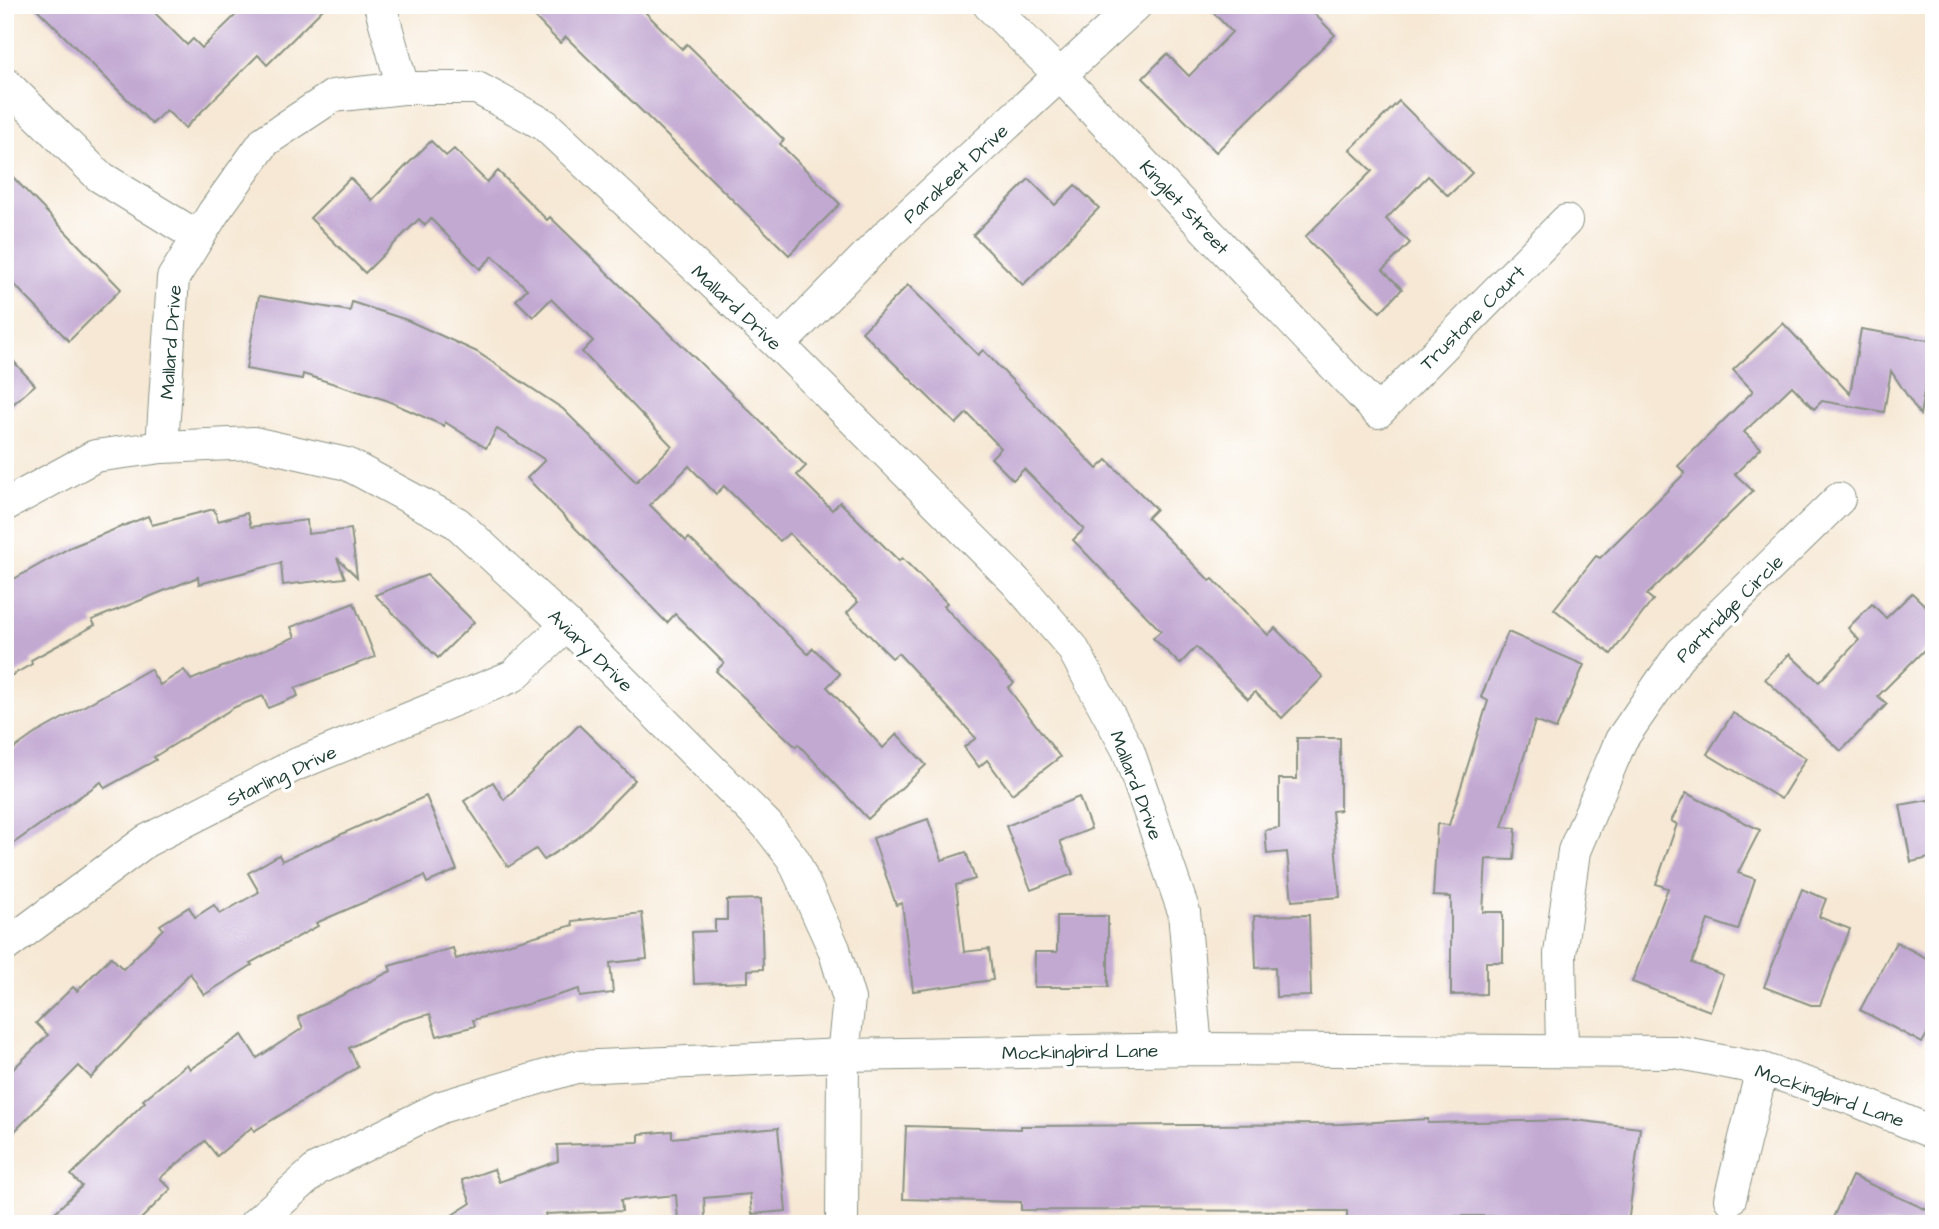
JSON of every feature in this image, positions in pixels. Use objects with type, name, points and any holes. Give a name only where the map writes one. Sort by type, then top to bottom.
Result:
[{"type":"street","points":[[380,5],[403,88]]},
{"type":"street","name":"Kinglet Street","points":[[989,5],[1060,75],[1378,412]]},
{"type":"street","name":"Parakeet Drive","points":[[779,345],[887,235],[1136,5]]},
{"type":"street","points":[[5,83],[99,176],[198,237]]},
{"type":"street","name":"Mallard Drive","points":[[162,447],[173,278],[198,237],[265,141],[333,96],[403,88],[477,88],[545,125],[779,345],[1016,582],[1072,647],[1128,750],[1184,912],[1196,1049]]},
{"type":"street","name":"Trustone Court","points":[[1378,412],[1566,221]]},
{"type":"street","name":"Aviary Drive","points":[[5,505],[95,456],[162,447],[254,443],[347,464],[457,523],[567,625],[767,825],[793,859],[834,949],[849,999],[843,1055],[842,1224]]},
{"type":"street","name":"Partridge Circle","points":[[1562,1050],[1560,954],[1574,851],[1621,740],[1681,653],[1839,499]]},
{"type":"street","name":"Starling Drive","points":[[5,946],[146,841],[296,765],[513,676],[567,625]]},
{"type":"street","name":"Mockingbird Lane","points":[[255,1224],[317,1169],[429,1113],[576,1067],[843,1055],[1196,1049],[1675,1052],[1762,1069],[1850,1098],[1934,1133]]},
{"type":"street","points":[[1730,1199],[1762,1069]]},
{"type":"building","points":[[33,5],[147,5],[187,45],[193,39],[202,48],[246,5],[327,5],[267,65],[258,55],[185,128],[166,110],[152,124]]},
{"type":"building","points":[[523,5],[638,5],[682,49],[687,44],[743,99],[784,140],[780,144],[840,204],[789,255],[566,37],[560,43]]},
{"type":"building","points":[[1206,5],[1306,5],[1335,35],[1216,152],[1143,78],[1167,54],[1189,76],[1232,32]]},
{"type":"building","points":[[1399,101],[1472,173],[1448,196],[1428,176],[1386,219],[1410,243],[1383,270],[1402,289],[1380,312],[1305,237],[1372,171],[1350,150]]},
{"type":"building","points":[[431,141],[446,156],[454,149],[487,182],[498,171],[547,220],[550,217],[806,466],[797,475],[832,510],[840,502],[899,561],[902,558],[947,603],[944,606],[1014,683],[1008,688],[1060,757],[1012,794],[987,760],[979,767],[964,747],[976,738],[898,653],[892,658],[847,613],[858,602],[789,533],[780,541],[724,486],[716,494],[689,466],[650,505],[686,541],[689,538],[808,654],[813,648],[840,674],[827,687],[883,748],[897,734],[926,765],[868,819],[798,744],[796,747],[716,671],[724,663],[675,614],[667,623],[527,478],[545,460],[497,429],[486,448],[445,422],[444,426],[386,400],[303,374],[302,379],[246,369],[259,296],[350,311],[352,302],[407,320],[477,352],[563,409],[636,482],[672,446],[582,352],[593,341],[551,299],[533,317],[516,300],[527,289],[493,256],[480,269],[431,219],[425,225],[419,219],[365,273],[310,218],[350,178],[372,200]]},
{"type":"building","points":[[5,169],[121,289],[69,341],[5,275]]},
{"type":"building","points":[[1029,179],[1055,205],[1075,185],[1099,208],[1023,285],[973,235]]},
{"type":"building","points":[[908,285],[978,355],[983,350],[1097,469],[1107,460],[1156,509],[1147,518],[1268,635],[1275,628],[1323,677],[1282,718],[1255,692],[1248,699],[1196,647],[1180,664],[1153,638],[1161,631],[1073,540],[1084,529],[1024,469],[1013,480],[991,458],[1001,448],[967,413],[956,424],[862,332]]},
{"type":"building","points":[[1783,323],[1850,394],[1861,329],[1933,341],[1920,415],[1891,371],[1884,412],[1822,401],[1814,409],[1792,386],[1744,432],[1761,448],[1735,474],[1753,491],[1647,595],[1653,600],[1611,654],[1554,609],[1596,556],[1600,558],[1685,473],[1678,466],[1753,391],[1733,370]]},
{"type":"building","points":[[5,352],[35,385],[5,411]]},
{"type":"building","points":[[214,509],[218,521],[247,513],[251,527],[307,520],[308,534],[351,529],[357,577],[337,558],[345,578],[283,585],[281,563],[199,584],[198,577],[92,620],[95,625],[31,660],[32,664],[5,679],[5,584],[71,547],[148,516],[152,525]]},
{"type":"building","points":[[427,575],[474,622],[438,658],[375,595]]},
{"type":"building","points":[[1912,593],[1934,614],[1934,640],[1878,696],[1887,704],[1841,751],[1765,679],[1789,654],[1819,682],[1859,640],[1848,628],[1872,604],[1886,618]]},
{"type":"building","points":[[354,603],[375,657],[295,688],[298,696],[268,708],[263,696],[235,707],[154,757],[156,760],[105,788],[101,782],[5,849],[5,755],[33,735],[150,669],[160,685],[184,670],[191,680],[295,637],[291,627]]},
{"type":"building","points":[[1508,632],[1584,665],[1556,729],[1535,721],[1502,827],[1516,828],[1514,860],[1486,859],[1483,912],[1503,912],[1503,962],[1486,962],[1486,994],[1451,995],[1451,897],[1433,896],[1437,824],[1449,825],[1488,701],[1481,697]]},
{"type":"building","points":[[1733,713],[1806,758],[1781,799],[1707,754]]},
{"type":"building","points":[[579,725],[635,780],[579,837],[544,860],[536,849],[508,867],[464,801],[493,782],[504,800]]},
{"type":"building","points":[[1297,738],[1340,738],[1340,810],[1332,811],[1340,897],[1292,901],[1287,852],[1267,854],[1265,830],[1279,828],[1279,779],[1297,779]]},
{"type":"building","points":[[1686,793],[1760,830],[1738,873],[1755,879],[1738,930],[1708,920],[1692,963],[1723,975],[1710,1011],[1632,982],[1668,888],[1656,884],[1677,824],[1671,821]]},
{"type":"building","points":[[426,796],[457,870],[427,883],[424,876],[316,923],[318,926],[250,963],[252,965],[204,995],[190,973],[91,1078],[79,1066],[5,1141],[5,1077],[48,1035],[36,1023],[73,987],[77,991],[111,957],[123,969],[163,929],[160,925],[189,907],[195,917],[214,905],[220,914],[259,892],[248,873],[279,855],[282,861]]},
{"type":"building","points":[[1079,797],[1091,829],[1060,841],[1073,874],[1031,890],[1006,826]]},
{"type":"building","points":[[1934,799],[1934,857],[1911,862],[1900,805]]},
{"type":"building","points":[[928,819],[942,860],[966,852],[975,879],[956,885],[964,952],[989,949],[993,980],[913,991],[902,903],[896,905],[873,838]]},
{"type":"building","points":[[1802,889],[1826,899],[1819,917],[1850,929],[1820,1005],[1811,1005],[1764,987]]},
{"type":"building","points":[[761,899],[763,969],[748,970],[748,982],[694,984],[692,932],[715,931],[715,920],[727,920],[727,900]]},
{"type":"building","points":[[642,913],[647,959],[610,963],[613,993],[580,997],[579,989],[473,1020],[475,1026],[437,1036],[430,1014],[401,1022],[349,1048],[358,1067],[254,1131],[252,1127],[217,1156],[205,1141],[160,1178],[171,1189],[136,1224],[43,1224],[82,1186],[71,1175],[145,1102],[143,1100],[187,1064],[190,1069],[242,1035],[257,1058],[303,1028],[298,1017],[391,971],[389,966],[453,948],[456,959],[573,925],[572,921]]},
{"type":"building","points":[[1309,915],[1311,996],[1276,997],[1275,967],[1256,968],[1254,916]]},
{"type":"building","points":[[1057,916],[1108,916],[1108,987],[1034,987],[1035,952],[1057,952]]},
{"type":"building","points":[[1896,942],[1934,962],[1934,1022],[1922,1043],[1860,1010]]},
{"type":"building","points":[[1428,1119],[1428,1123],[1575,1120],[1640,1128],[1628,1224],[1568,1224],[1569,1216],[1456,1216],[1347,1221],[1347,1211],[1021,1210],[1021,1202],[903,1199],[906,1126],[1021,1129],[1021,1126],[1341,1124]]},
{"type":"building","points":[[778,1128],[786,1211],[752,1214],[750,1194],[704,1198],[705,1218],[678,1220],[676,1195],[621,1200],[622,1211],[545,1214],[549,1224],[438,1224],[471,1203],[462,1180],[494,1169],[499,1182],[558,1161],[557,1145],[639,1142],[639,1134],[672,1131],[672,1138]]},
{"type":"building","points":[[1852,1176],[1934,1213],[1934,1224],[1830,1224]]}]
